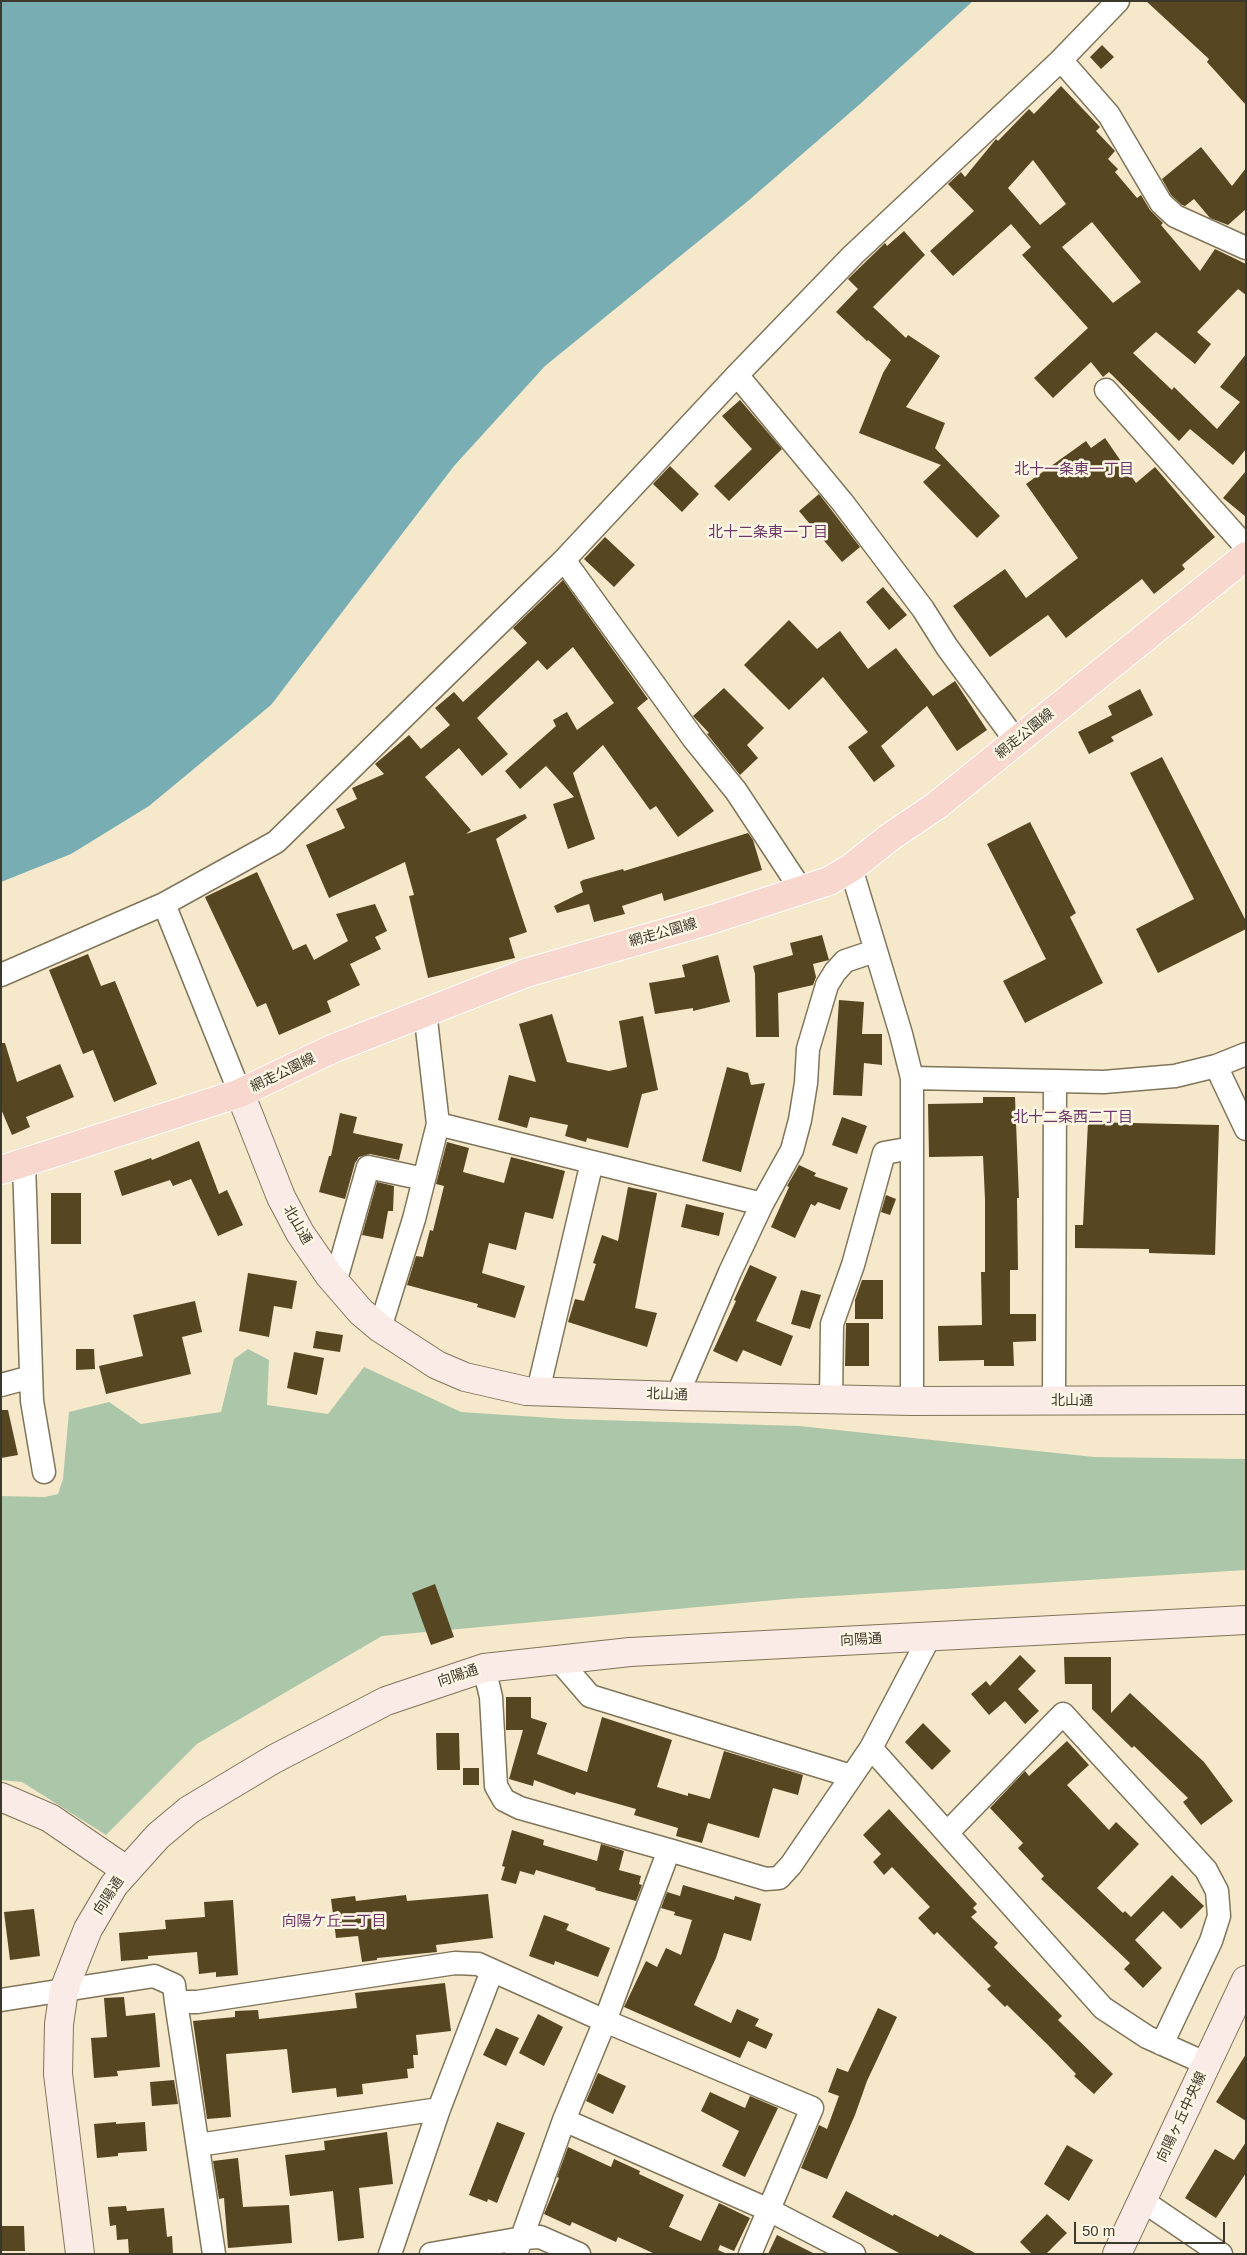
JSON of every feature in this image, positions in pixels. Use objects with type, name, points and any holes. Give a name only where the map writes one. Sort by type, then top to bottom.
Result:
[{"type":"main road","name":"網走公園線","points":[[13,1167],[240,1094],[332,1049],[526,973],[802,891],[829,881],[851,868],[890,837],[936,806],[1246,556]]},
{"type":"street","points":[[1,975],[164,904],[276,842],[564,560],[853,254],[1061,60],[1118,1]]},
{"type":"street","points":[[1061,60],[1109,115],[1162,203],[1175,216],[1246,248]]},
{"type":"street","points":[[737,375],[843,503],[923,609],[947,647],[1016,740]]},
{"type":"street","points":[[1106,390],[1246,547]]},
{"type":"street","points":[[564,560],[693,738],[736,791],[802,891]]},
{"type":"street","points":[[851,868],[901,1034],[912,1078],[912,1401]]},
{"type":"street","points":[[164,904],[240,1094]]},
{"type":"street","points":[[677,1396],[730,1272],[762,1204],[792,1150],[805,1092],[808,1050],[827,985],[845,961],[875,951]]},
{"type":"street","points":[[380,1328],[424,1179],[438,1124],[426,1011]]},
{"type":"street","points":[[912,1078],[1104,1082],[1168,1076],[1216,1066],[1246,1054]]},
{"type":"street","points":[[1216,1066],[1246,1128]]},
{"type":"street","points":[[1054,1401],[1055,1081]]},
{"type":"street","name":"北山通","points":[[240,1094],[281,1197],[300,1233],[335,1283],[361,1312],[380,1328],[437,1365],[465,1377],[526,1391],[677,1396],[912,1401],[1246,1400]]},
{"type":"street","points":[[438,1124],[762,1204]]},
{"type":"street","points":[[831,1399],[832,1324],[853,1266],[884,1153],[912,1148]]},
{"type":"street","points":[[538,1391],[592,1162]]},
{"type":"street","points":[[13,1167],[32,1401],[44,1472]]},
{"type":"street","points":[[335,1283],[368,1167],[424,1179]]},
{"type":"street","points":[[1,1385],[31,1377]]},
{"type":"street","name":"向陽通","points":[[80,2254],[58,2074],[59,2024],[64,1990],[88,1929],[126,1870],[158,1836],[190,1810],[274,1759],[386,1701],[484,1668],[630,1652],[1246,1620]]},
{"type":"street","points":[[484,1668],[491,1697],[496,1786],[504,1800],[520,1808],[766,1879],[780,1878],[791,1865],[871,1748],[930,1636]]},
{"type":"street","points":[[558,1659],[590,1696],[851,1776]]},
{"type":"street","points":[[947,1833],[1063,1714],[1206,1870],[1217,1891],[1219,1916],[1211,1941],[1162,2044]]},
{"type":"street","points":[[871,1748],[1104,2008],[1130,2027],[1207,2064]]},
{"type":"street","points":[[1,1797],[50,1818],[126,1870]]},
{"type":"street","points":[[519,2246],[564,2120],[605,2021],[668,1850]]},
{"type":"street","points":[[176,2002],[197,2002],[455,1963],[478,1964],[605,2021],[812,2108],[750,2254]]},
{"type":"street","points":[[390,2254],[439,2110],[492,1971]]},
{"type":"street","points":[[1,2000],[154,1976],[174,1985],[214,2254]]},
{"type":"street","name":"向陽ヶ丘中央線","points":[[1117,2254],[1246,1980]]},
{"type":"street","points":[[198,2145],[439,2110]]},
{"type":"street","points":[[564,2120],[769,2210],[854,2254]]},
{"type":"street","points":[[1143,2201],[1221,2254]]},
{"type":"street","points":[[431,2254],[519,2246],[540,2237],[579,2254]]},
{"type":"green space","points":[[248,1349],[269,1360],[267,1405],[328,1414],[364,1367],[461,1412],[567,1419],[799,1426],[1094,1457],[1246,1459],[1246,1570],[786,1599],[382,1636],[197,1744],[106,1835],[22,1782],[1,1780],[1,1496],[45,1497],[58,1494],[63,1479],[69,1412],[109,1402],[141,1424],[221,1412],[234,1359]]},
{"type":"water","points":[[1,1],[973,1],[860,104],[748,201],[545,366],[454,466],[271,705],[149,806],[71,854],[1,882]]},
{"type":"building","points":[[1146,1],[1246,1],[1246,105],[1207,62],[1209,59]]},
{"type":"building","points":[[1102,45],[1114,57],[1101,69],[1090,57]]},
{"type":"building","points":[[1061,86],[1100,127],[1096,131],[1115,151],[1108,159],[1118,169],[1115,172],[1137,198],[1141,195],[1150,210],[1163,223],[1161,225],[1200,271],[1215,249],[1246,264],[1246,295],[1238,289],[1197,332],[1211,344],[1195,364],[1156,332],[1133,353],[1172,390],[1174,387],[1217,429],[1240,402],[1220,387],[1246,354],[1246,449],[1233,465],[1190,429],[1179,441],[1109,372],[1103,377],[1091,362],[1053,398],[1034,378],[1088,328],[1022,255],[1031,247],[1011,224],[953,276],[930,251],[974,211],[948,184],[961,172],[965,177],[996,139],[998,141],[1029,109],[1034,114]],"holes":[[[1033,160],[1066,204],[1040,225],[1008,188]],[[1092,222],[1141,282],[1113,303],[1062,247]]]},
{"type":"building","points":[[1201,147],[1232,186],[1246,168],[1246,209],[1228,225],[1210,218],[1194,199],[1185,206],[1182,205],[1171,195],[1162,179]]},
{"type":"building","points":[[904,231],[925,255],[873,307],[906,338],[908,335],[940,356],[906,407],[945,423],[935,448],[1000,516],[977,538],[923,482],[941,465],[859,433],[883,373],[891,360],[836,312],[858,289],[848,279],[885,243],[887,246]]},
{"type":"building","points":[[740,400],[782,449],[729,501],[714,486],[752,449],[722,416]]},
{"type":"building","points":[[1105,438],[1136,483],[1155,467],[1215,537],[1182,565],[1185,569],[1154,594],[1142,579],[1066,638],[1048,615],[990,657],[953,606],[1005,569],[1026,598],[1078,558],[1026,484],[1086,441],[1091,448]]},
{"type":"building","points":[[670,466],[699,494],[682,512],[653,484]]},
{"type":"building","points":[[1246,471],[1246,517],[1223,498]]},
{"type":"building","points":[[819,494],[860,547],[842,562],[799,511]]},
{"type":"building","points":[[605,537],[635,565],[614,587],[584,559]]},
{"type":"building","points":[[563,580],[648,699],[637,708],[714,811],[678,837],[656,806],[650,810],[603,745],[573,773],[595,839],[568,849],[553,804],[574,797],[546,766],[520,789],[505,771],[556,726],[553,720],[567,712],[577,730],[614,703],[573,647],[547,670],[538,660],[477,718],[508,754],[482,776],[459,748],[425,777],[471,830],[466,834],[525,814],[527,818],[496,839],[527,932],[509,938],[515,958],[428,978],[409,896],[414,895],[405,862],[329,898],[306,845],[345,828],[336,809],[357,799],[352,788],[384,774],[375,764],[409,735],[421,749],[450,725],[435,708],[454,692],[463,702],[527,643],[513,628]]},
{"type":"building","points":[[883,587],[907,615],[889,630],[866,602]]},
{"type":"building","points":[[789,620],[817,649],[840,631],[868,669],[896,648],[933,696],[955,681],[987,730],[957,751],[927,706],[881,746],[895,766],[874,782],[848,747],[868,732],[823,677],[789,710],[744,665]]},
{"type":"building","points":[[724,688],[764,728],[747,745],[758,758],[740,775],[707,734],[709,733],[693,716]]},
{"type":"building","points":[[1140,689],[1153,715],[1111,737],[1114,741],[1089,754],[1078,732],[1112,715],[1108,706]]},
{"type":"building","points":[[1162,757],[1246,921],[1246,929],[1158,973],[1136,929],[1194,899],[1130,773]]},
{"type":"building","points":[[1030,822],[1076,913],[1070,917],[1103,983],[1025,1023],[1003,981],[1046,959],[987,844]]},
{"type":"building","points":[[748,833],[753,840],[762,870],[664,901],[662,893],[622,906],[625,914],[594,922],[589,904],[557,913],[554,906],[583,892],[580,882],[583,880],[623,869],[624,871]]},
{"type":"building","points":[[257,872],[293,950],[306,944],[314,960],[348,941],[336,914],[375,904],[387,931],[375,937],[381,949],[350,964],[360,985],[327,1001],[331,1012],[279,1035],[266,1003],[257,1007],[205,897]]},
{"type":"building","points":[[822,935],[829,960],[813,964],[816,977],[813,985],[778,993],[779,1037],[756,1037],[755,974],[753,966],[793,955],[790,943]]},
{"type":"building","points":[[88,954],[101,986],[115,981],[157,1084],[114,1102],[93,1050],[83,1054],[49,970]]},
{"type":"building","points":[[718,955],[730,1002],[693,1011],[693,1008],[655,1014],[649,983],[685,977],[682,965]]},
{"type":"building","points":[[839,1000],[864,1002],[862,1034],[882,1034],[882,1065],[864,1063],[862,1096],[833,1095]]},
{"type":"building","points":[[552,1014],[567,1062],[609,1071],[627,1067],[619,1021],[643,1016],[658,1090],[642,1094],[628,1148],[587,1138],[586,1142],[565,1136],[568,1125],[530,1117],[527,1128],[498,1120],[509,1075],[536,1082],[519,1024]]},
{"type":"building","points":[[1,1043],[5,1043],[17,1082],[60,1064],[74,1097],[26,1117],[30,1127],[12,1135],[1,1109]]},
{"type":"building","points":[[727,1067],[748,1073],[751,1085],[765,1083],[741,1172],[702,1161]]},
{"type":"building","points":[[983,1097],[1015,1097],[1019,1198],[1017,1198],[1018,1270],[1010,1270],[1010,1314],[1036,1314],[1036,1341],[1013,1342],[1014,1366],[984,1366],[984,1360],[939,1361],[938,1326],[982,1325],[981,1272],[985,1272],[985,1199],[983,1156],[929,1157],[928,1104],[983,1103]]},
{"type":"building","points":[[340,1113],[357,1117],[353,1133],[403,1144],[399,1160],[370,1154],[359,1157],[355,1163],[345,1199],[319,1192],[329,1156],[331,1156]]},
{"type":"building","points":[[842,1117],[867,1126],[857,1154],[832,1145]]},
{"type":"building","points":[[1088,1122],[1219,1125],[1215,1255],[1149,1253],[1149,1249],[1075,1248],[1075,1225],[1083,1225]]},
{"type":"building","points":[[199,1141],[219,1194],[227,1190],[243,1225],[218,1236],[191,1179],[173,1186],[170,1180],[122,1196],[114,1171],[151,1158],[152,1160]]},
{"type":"building","points":[[447,1142],[469,1148],[463,1172],[504,1183],[511,1157],[565,1171],[553,1219],[525,1212],[516,1250],[489,1243],[482,1273],[525,1286],[515,1318],[477,1307],[478,1304],[407,1285],[416,1256],[423,1257],[430,1230],[433,1231],[444,1186],[436,1184]]},
{"type":"building","points":[[799,1165],[816,1173],[814,1176],[848,1188],[840,1210],[818,1202],[815,1206],[811,1204],[795,1238],[771,1227],[789,1187],[787,1186]]},
{"type":"building","points":[[377,1182],[394,1186],[393,1211],[388,1211],[383,1239],[362,1235]]},
{"type":"building","points":[[628,1187],[657,1193],[635,1308],[657,1313],[647,1347],[568,1322],[575,1299],[584,1301],[596,1264],[593,1263],[602,1235],[618,1241]]},
{"type":"building","points":[[51,1193],[81,1193],[81,1244],[51,1244]]},
{"type":"building","points":[[886,1195],[896,1199],[890,1215],[881,1212]]},
{"type":"building","points":[[686,1204],[724,1213],[719,1236],[681,1227]]},
{"type":"building","points":[[750,1265],[777,1277],[756,1321],[793,1336],[781,1366],[743,1350],[737,1362],[713,1351]]},
{"type":"building","points":[[248,1273],[297,1281],[292,1309],[274,1306],[269,1337],[239,1331]]},
{"type":"building","points":[[862,1280],[883,1280],[883,1319],[855,1319],[855,1300]]},
{"type":"building","points":[[801,1290],[821,1295],[810,1329],[791,1324]]},
{"type":"building","points":[[195,1301],[202,1332],[182,1337],[191,1374],[106,1394],[99,1366],[143,1356],[133,1315]]},
{"type":"building","points":[[846,1323],[869,1323],[869,1366],[845,1366]]},
{"type":"building","points":[[316,1331],[343,1335],[340,1352],[313,1348]]},
{"type":"building","points":[[76,1349],[94,1349],[95,1369],[76,1370]]},
{"type":"building","points":[[294,1352],[324,1358],[317,1395],[287,1388]]},
{"type":"building","points":[[1,1410],[8,1410],[18,1455],[1,1458]]},
{"type":"building","points":[[435,1584],[454,1637],[431,1645],[412,1593]]},
{"type":"building","points":[[1020,1655],[1036,1671],[1018,1689],[1039,1711],[1025,1724],[1005,1701],[989,1715],[971,1694],[986,1681],[990,1686]]},
{"type":"building","points":[[1064,1657],[1111,1657],[1111,1713],[1130,1693],[1204,1762],[1233,1801],[1201,1825],[1183,1802],[1188,1798],[1092,1709],[1092,1684],[1065,1684]]},
{"type":"building","points":[[506,1697],[531,1697],[531,1718],[547,1723],[537,1754],[587,1772],[602,1717],[672,1740],[657,1787],[688,1796],[688,1793],[710,1799],[724,1751],[803,1775],[798,1795],[773,1788],[759,1838],[708,1823],[702,1843],[676,1836],[678,1828],[634,1815],[636,1809],[576,1792],[575,1795],[534,1780],[533,1786],[509,1779],[523,1730],[506,1730]]},
{"type":"building","points":[[923,1723],[951,1751],[932,1770],[905,1742]]},
{"type":"building","points":[[436,1733],[459,1733],[460,1770],[437,1770]]},
{"type":"building","points":[[1067,1741],[1089,1765],[1067,1785],[1109,1830],[1116,1822],[1139,1844],[1097,1888],[1123,1913],[1125,1911],[1131,1917],[1172,1875],[1204,1906],[1181,1929],[1163,1911],[1135,1940],[1162,1968],[1143,1988],[1124,1969],[1130,1963],[1041,1879],[1044,1876],[1018,1848],[1023,1843],[990,1808],[1025,1771],[1029,1776]]},
{"type":"building","points":[[463,1768],[479,1768],[479,1785],[463,1785]]},
{"type":"building","points":[[889,1809],[977,1904],[973,1908],[977,1912],[971,1917],[998,1943],[994,1947],[1062,2016],[1058,2020],[1113,2074],[1094,2094],[1074,2076],[1076,2074],[1048,2045],[1007,2005],[1005,2007],[987,1989],[991,1986],[937,1932],[934,1935],[918,1918],[930,1907],[892,1867],[884,1875],[873,1862],[881,1854],[863,1835]]},
{"type":"building","points":[[512,1830],[544,1840],[543,1845],[597,1861],[601,1844],[624,1851],[619,1870],[641,1876],[639,1884],[642,1885],[636,1901],[595,1890],[596,1888],[536,1870],[534,1875],[520,1871],[516,1884],[501,1880],[505,1867],[502,1866]]},
{"type":"building","points":[[683,1885],[734,1900],[735,1896],[761,1904],[751,1941],[724,1933],[716,1958],[694,2005],[731,2023],[737,2009],[759,2019],[755,2026],[773,2034],[766,2049],[748,2041],[740,2058],[624,2007],[646,1961],[657,1967],[666,1948],[681,1955],[692,1920],[674,1915],[675,1912],[661,1908],[667,1892],[680,1896]]},
{"type":"building","points":[[488,1894],[493,1938],[436,1945],[437,1952],[377,1958],[377,1960],[362,1962],[358,1936],[336,1938],[331,1899],[355,1896],[356,1901],[406,1895],[407,1901]]},
{"type":"building","points":[[233,1900],[238,1975],[216,1977],[216,1972],[199,1974],[197,1952],[148,1956],[148,1959],[121,1961],[119,1933],[166,1929],[165,1920],[205,1917],[204,1902]]},
{"type":"building","points":[[34,1909],[40,1956],[10,1960],[4,1912]]},
{"type":"building","points":[[544,1915],[569,1924],[566,1930],[610,1948],[598,1977],[555,1961],[554,1965],[529,1956]]},
{"type":"building","points":[[445,1983],[451,2031],[416,2035],[418,2055],[413,2055],[414,2068],[407,2069],[408,2078],[362,2084],[363,2094],[337,2097],[336,2088],[292,2093],[287,2049],[226,2054],[231,2117],[207,2119],[193,2021],[235,2017],[235,2011],[258,2010],[259,2019],[357,2008],[355,1993]]},
{"type":"building","points":[[124,1997],[126,2016],[155,2013],[160,2067],[117,2071],[118,2076],[94,2078],[91,2038],[107,2037],[104,1998]]},
{"type":"building","points":[[878,2008],[897,2017],[867,2081],[855,2115],[827,2179],[801,2168],[819,2125],[827,2129],[839,2096],[828,2092],[837,2068],[848,2072]]},
{"type":"building","points":[[538,2014],[563,2027],[544,2066],[519,2053]]},
{"type":"building","points":[[496,2028],[519,2038],[506,2066],[483,2055]]},
{"type":"building","points":[[1246,2054],[1246,2121],[1216,2102]]},
{"type":"building","points":[[598,2073],[626,2086],[613,2114],[586,2101]]},
{"type":"building","points":[[174,2080],[178,2104],[152,2106],[150,2082]]},
{"type":"building","points":[[710,2092],[745,2108],[750,2096],[778,2108],[745,2177],[722,2166],[739,2131],[701,2111]]},
{"type":"building","points":[[116,2122],[116,2124],[145,2122],[147,2151],[118,2153],[118,2156],[97,2158],[94,2124]]},
{"type":"building","points":[[497,2122],[525,2133],[497,2203],[488,2199],[487,2202],[469,2195]]},
{"type":"building","points":[[387,2132],[393,2184],[359,2188],[364,2238],[338,2241],[333,2191],[290,2196],[285,2155],[325,2150],[324,2141]]},
{"type":"building","points":[[1246,2142],[1246,2173],[1216,2218],[1185,2198],[1215,2149],[1234,2160]]},
{"type":"building","points":[[1067,2145],[1093,2160],[1069,2201],[1044,2184]]},
{"type":"building","points":[[568,2147],[611,2167],[614,2159],[640,2171],[639,2174],[684,2195],[669,2227],[701,2241],[719,2203],[750,2218],[734,2251],[720,2245],[718,2250],[727,2254],[655,2254],[618,2237],[616,2242],[572,2222],[570,2226],[544,2214],[559,2178],[557,2177]]},
{"type":"building","points":[[238,2158],[243,2207],[289,2205],[292,2243],[228,2248],[224,2198],[219,2199],[213,2161]]},
{"type":"building","points":[[846,2191],[893,2216],[894,2214],[938,2237],[940,2234],[977,2254],[901,2254],[832,2217]]},
{"type":"building","points":[[126,2206],[127,2211],[164,2208],[167,2237],[172,2236],[173,2254],[129,2254],[128,2239],[117,2240],[116,2225],[110,2226],[108,2207]]},
{"type":"building","points":[[1047,2214],[1067,2233],[1046,2254],[1032,2254],[1020,2242]]},
{"type":"building","points":[[1,2226],[24,2226],[25,2251],[1,2251]]},
{"type":"building","points":[[777,2235],[815,2254],[768,2254]]},
{"type":"district","name":"北十一条東一丁目","points":[[1074,470]]},
{"type":"district","name":"北十二条東一丁目","points":[[768,533]]},
{"type":"district","name":"北十二条西二丁目","points":[[1073,1118]]},
{"type":"district","name":"向陽ケ丘二丁目","points":[[334,1922]]}]
